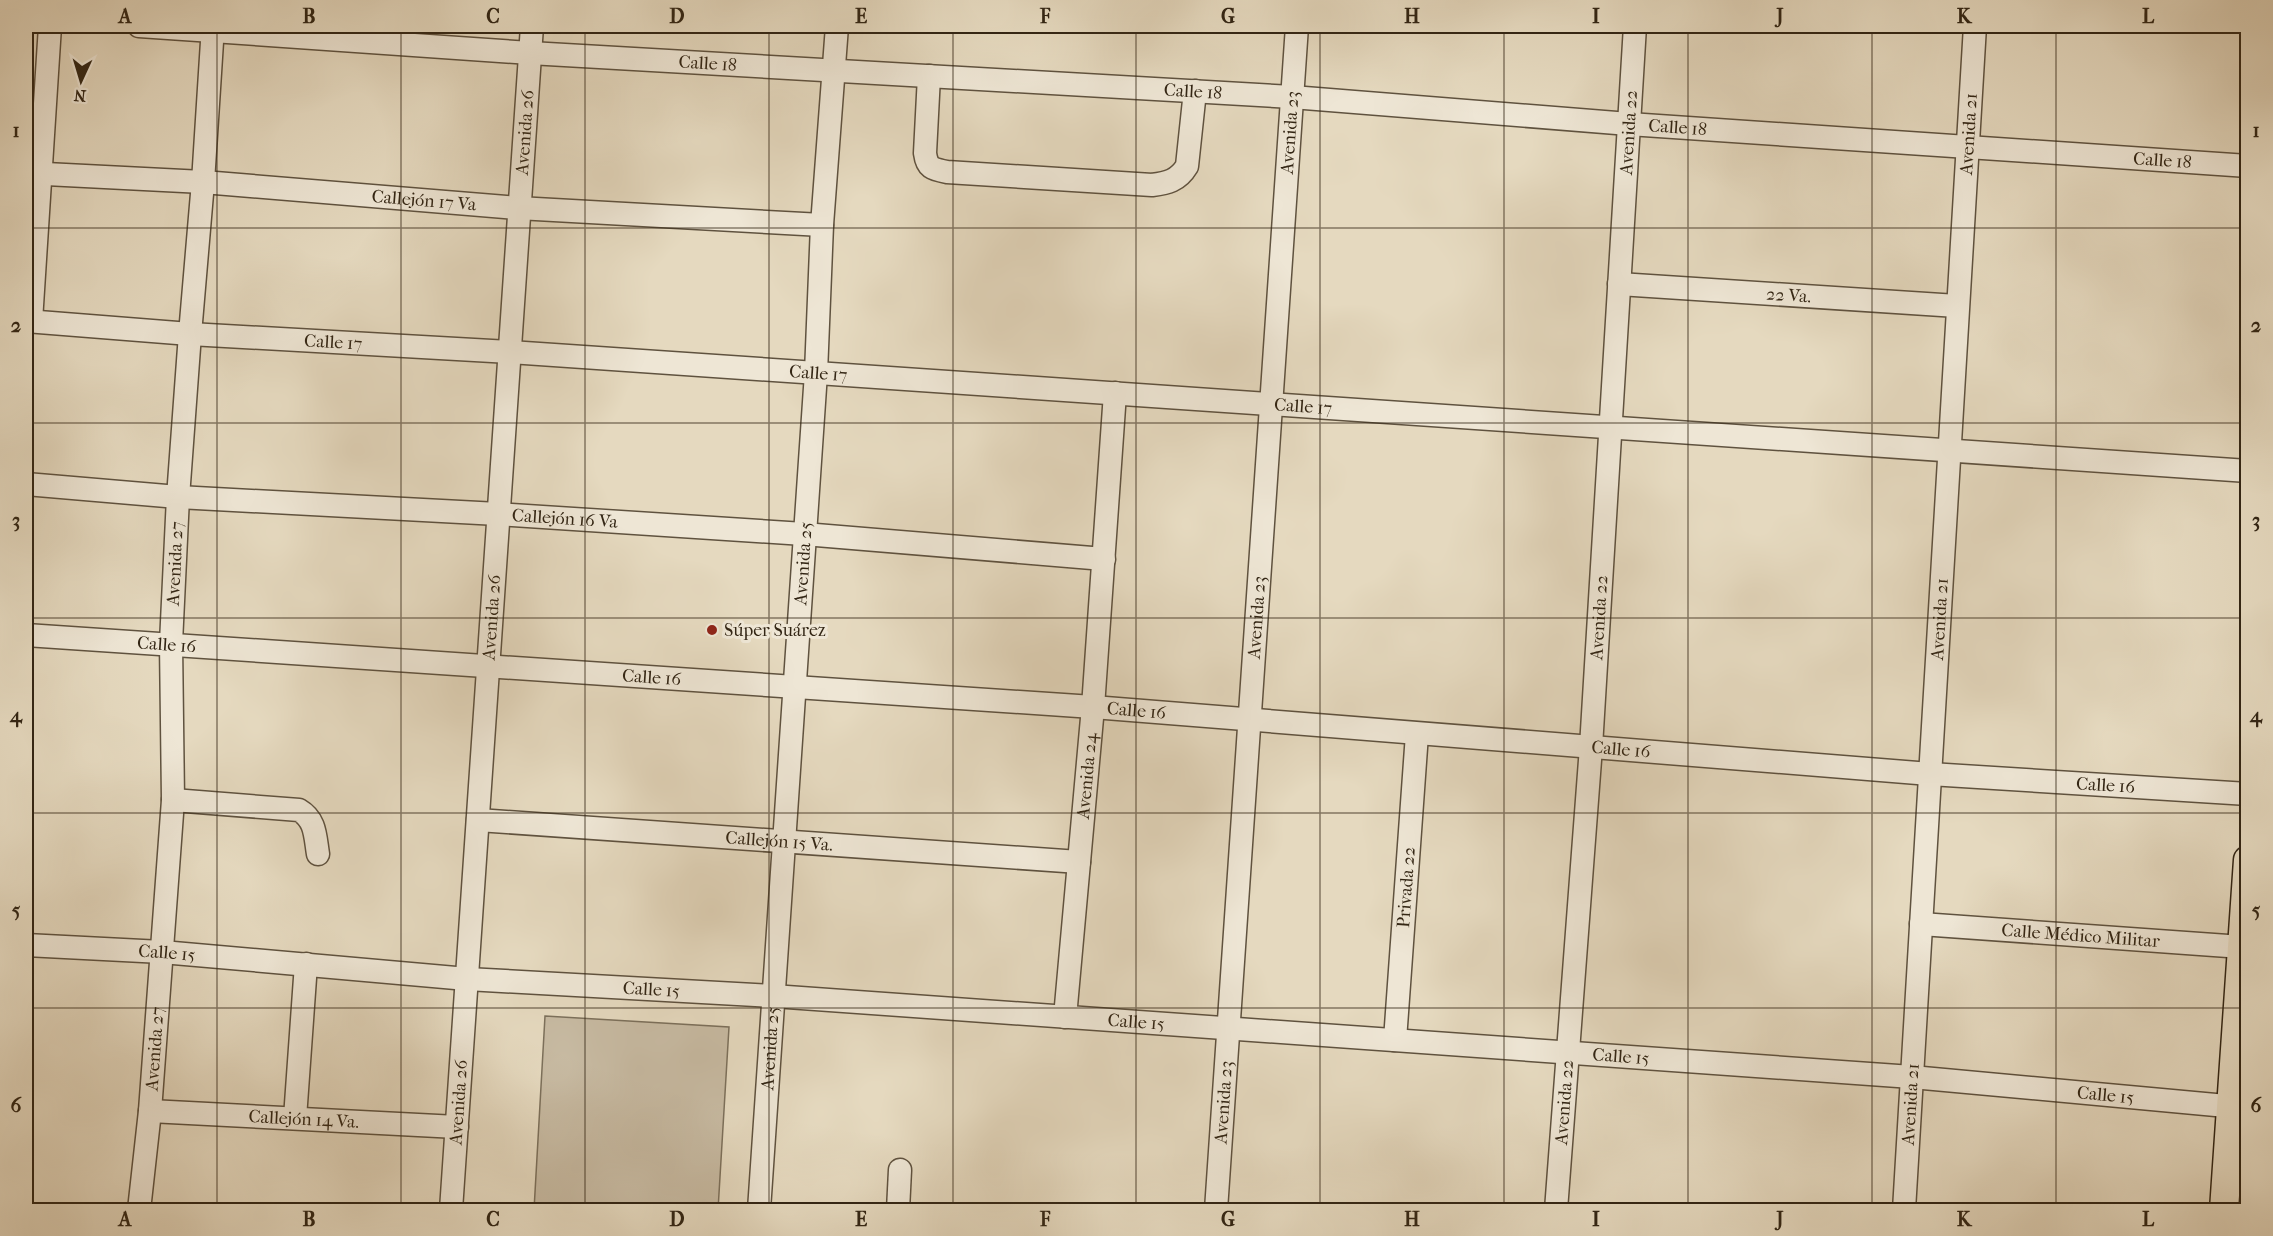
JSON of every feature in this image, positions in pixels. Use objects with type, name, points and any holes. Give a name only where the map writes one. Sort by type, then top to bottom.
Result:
[{"type":"main road","points":[[2224,1210],[2239,1107],[2242,947],[2247,860]]},
{"type":"street","points":[[28,321],[32,174],[50,26]]},
{"type":"street","name":"Calle 18","points":[[139,26],[363,33],[530,53],[1292,96],[1629,123],[2247,166]]},
{"type":"street","name":"Avenida 26","points":[[452,1210],[532,26]]},
{"type":"street","name":"Avenida 25","points":[[759,1210],[816,373],[822,225],[832,71],[837,26]]},
{"type":"street","name":"Avenida 23","points":[[1216,1210],[1297,26]]},
{"type":"street","name":"Avenida 22","points":[[1556,1210],[1591,747],[1635,26]]},
{"type":"street","name":"Avenida 21","points":[[1904,1210],[1975,26]]},
{"type":"street","name":"Avenida 27","points":[[139,1210],[150,1111],[173,800],[171,643],[178,497],[189,334],[203,182],[212,28]]},
{"type":"street","points":[[929,76],[925,153],[927,164],[932,169],[947,172],[1152,185],[1171,182],[1182,174],[1187,166],[1195,91]]},
{"type":"street","name":"Callejón 17 Va","points":[[32,174],[203,182],[518,208],[822,225]]},
{"type":"street","name":"22 Va.","points":[[1619,285],[1957,306]]},
{"type":"street","name":"Calle 17","points":[[28,321],[189,334],[510,352],[2247,471]]},
{"type":"street","name":"Avenida 24","points":[[1065,1017],[1093,707],[1115,393]]},
{"type":"street","name":"Callejón 16 Va","points":[[26,484],[178,497],[498,514],[804,534],[1104,559]]},
{"type":"street","name":"Calle 16","points":[[26,635],[1093,707],[1930,774],[2247,794]]},
{"type":"street","name":"Privada 22","points":[[1395,1040],[1417,734]]},
{"type":"street","points":[[173,800],[299,810],[308,815],[314,825],[318,854]]},
{"type":"street","name":"Callejón 15 Va.","points":[[478,820],[1079,862]]},
{"type":"street","name":"Calle Médico Militar","points":[[1921,924],[2242,947]]},
{"type":"street","name":"Calle 15","points":[[26,945],[162,952],[467,979],[773,996],[1912,1077],[2239,1107]]},
{"type":"street","points":[[295,1118],[306,964]]},
{"type":"street","name":"Callejón 14 Va.","points":[[150,1111],[457,1126]]},
{"type":"street","points":[[898,1210],[900,1170]]},
{"type":"shaded area","points":[[545,1016],[729,1027],[718,1210],[534,1210]]},
{"type":"place","name":"Súper Suárez","points":[[712,630]]}]
